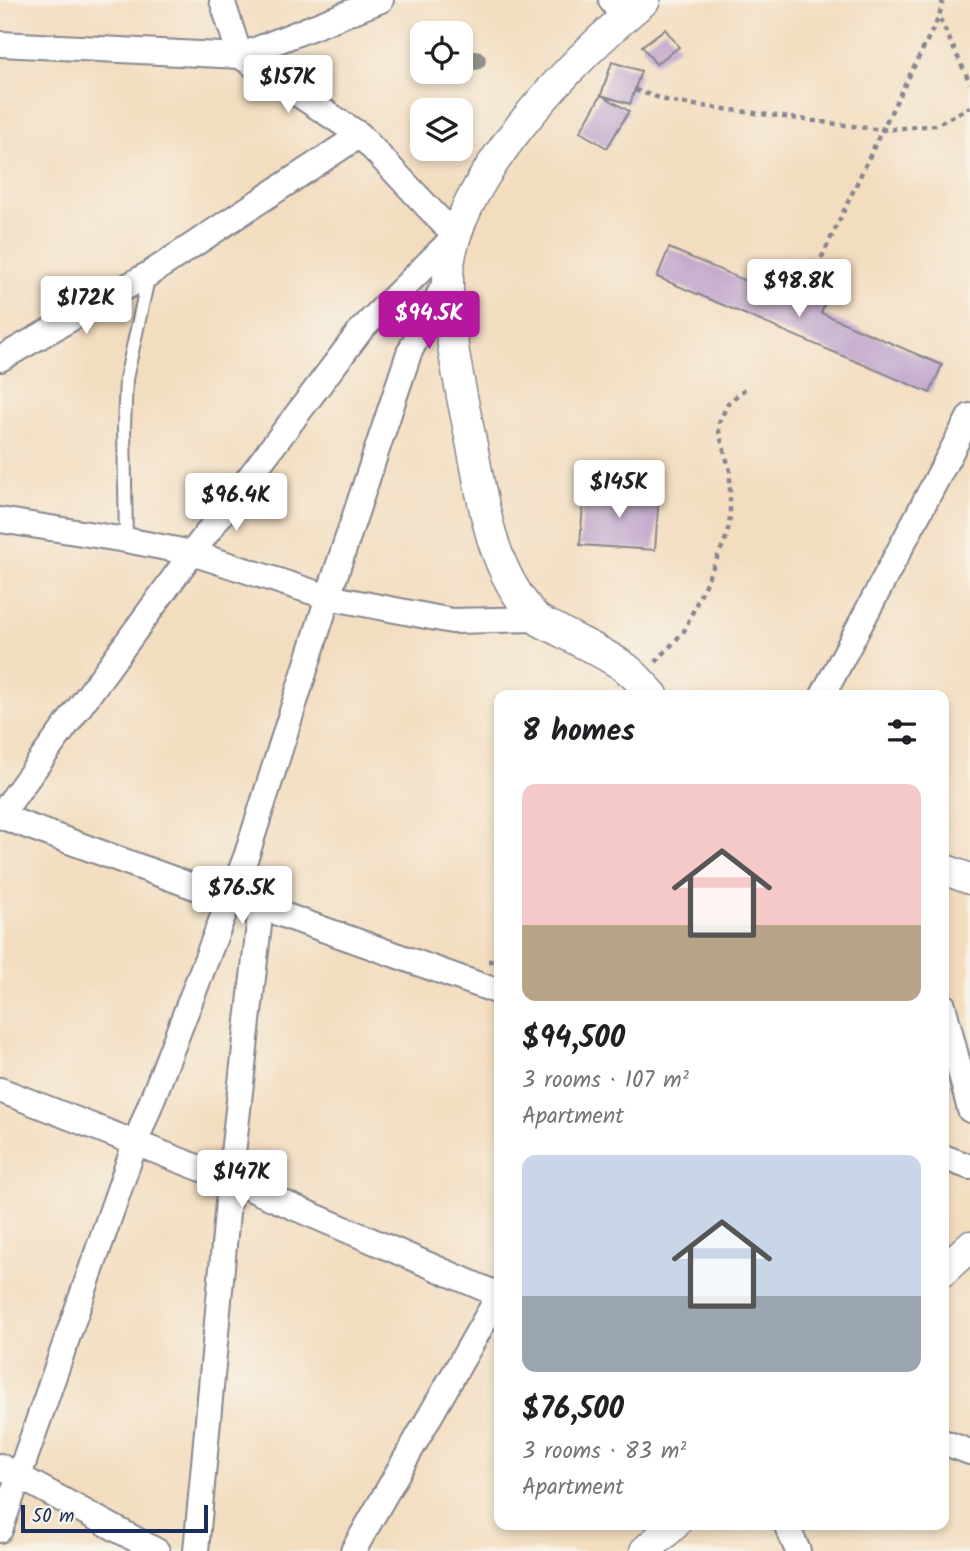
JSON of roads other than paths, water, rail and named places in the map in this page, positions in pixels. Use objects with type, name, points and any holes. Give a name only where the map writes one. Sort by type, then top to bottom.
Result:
[{"type":"street","points":[[222,0],[240,56],[360,135],[455,236]]},
{"type":"street","points":[[0,44],[240,56],[381,0]]},
{"type":"street","points":[[626,6],[518,127],[481,181],[455,236],[448,276],[455,360],[488,527],[500,561],[536,619],[624,666],[646,688]]},
{"type":"street","points":[[0,359],[149,274],[360,135]]},
{"type":"street","points":[[455,236],[360,331],[192,553],[0,816],[228,900],[261,907],[494,990]]},
{"type":"street","points":[[0,1530],[9,1471],[247,854],[409,352],[448,276]]},
{"type":"street","points":[[826,690],[970,416]]},
{"type":"street","points":[[0,520],[192,553],[328,597],[452,621],[536,619]]},
{"type":"street","points":[[949,871],[970,878]]},
{"type":"street","points":[[196,1551],[230,1180],[261,907]]},
{"type":"street","points":[[949,1028],[970,1110]]},
{"type":"street","points":[[0,1090],[230,1180],[494,1293]]},
{"type":"street","points":[[949,1159],[970,1167]]},
{"type":"street","points":[[949,1265],[970,1246]]},
{"type":"street","points":[[353,1551],[494,1304]]},
{"type":"street","points":[[949,1444],[970,1452]]},
{"type":"street","points":[[9,1471],[157,1551]]},
{"type":"street","points":[[645,1551],[668,1530]]},
{"type":"street","points":[[789,1530],[798,1551]]},
{"type":"lane","points":[[126,540],[126,379],[149,274]]}]
